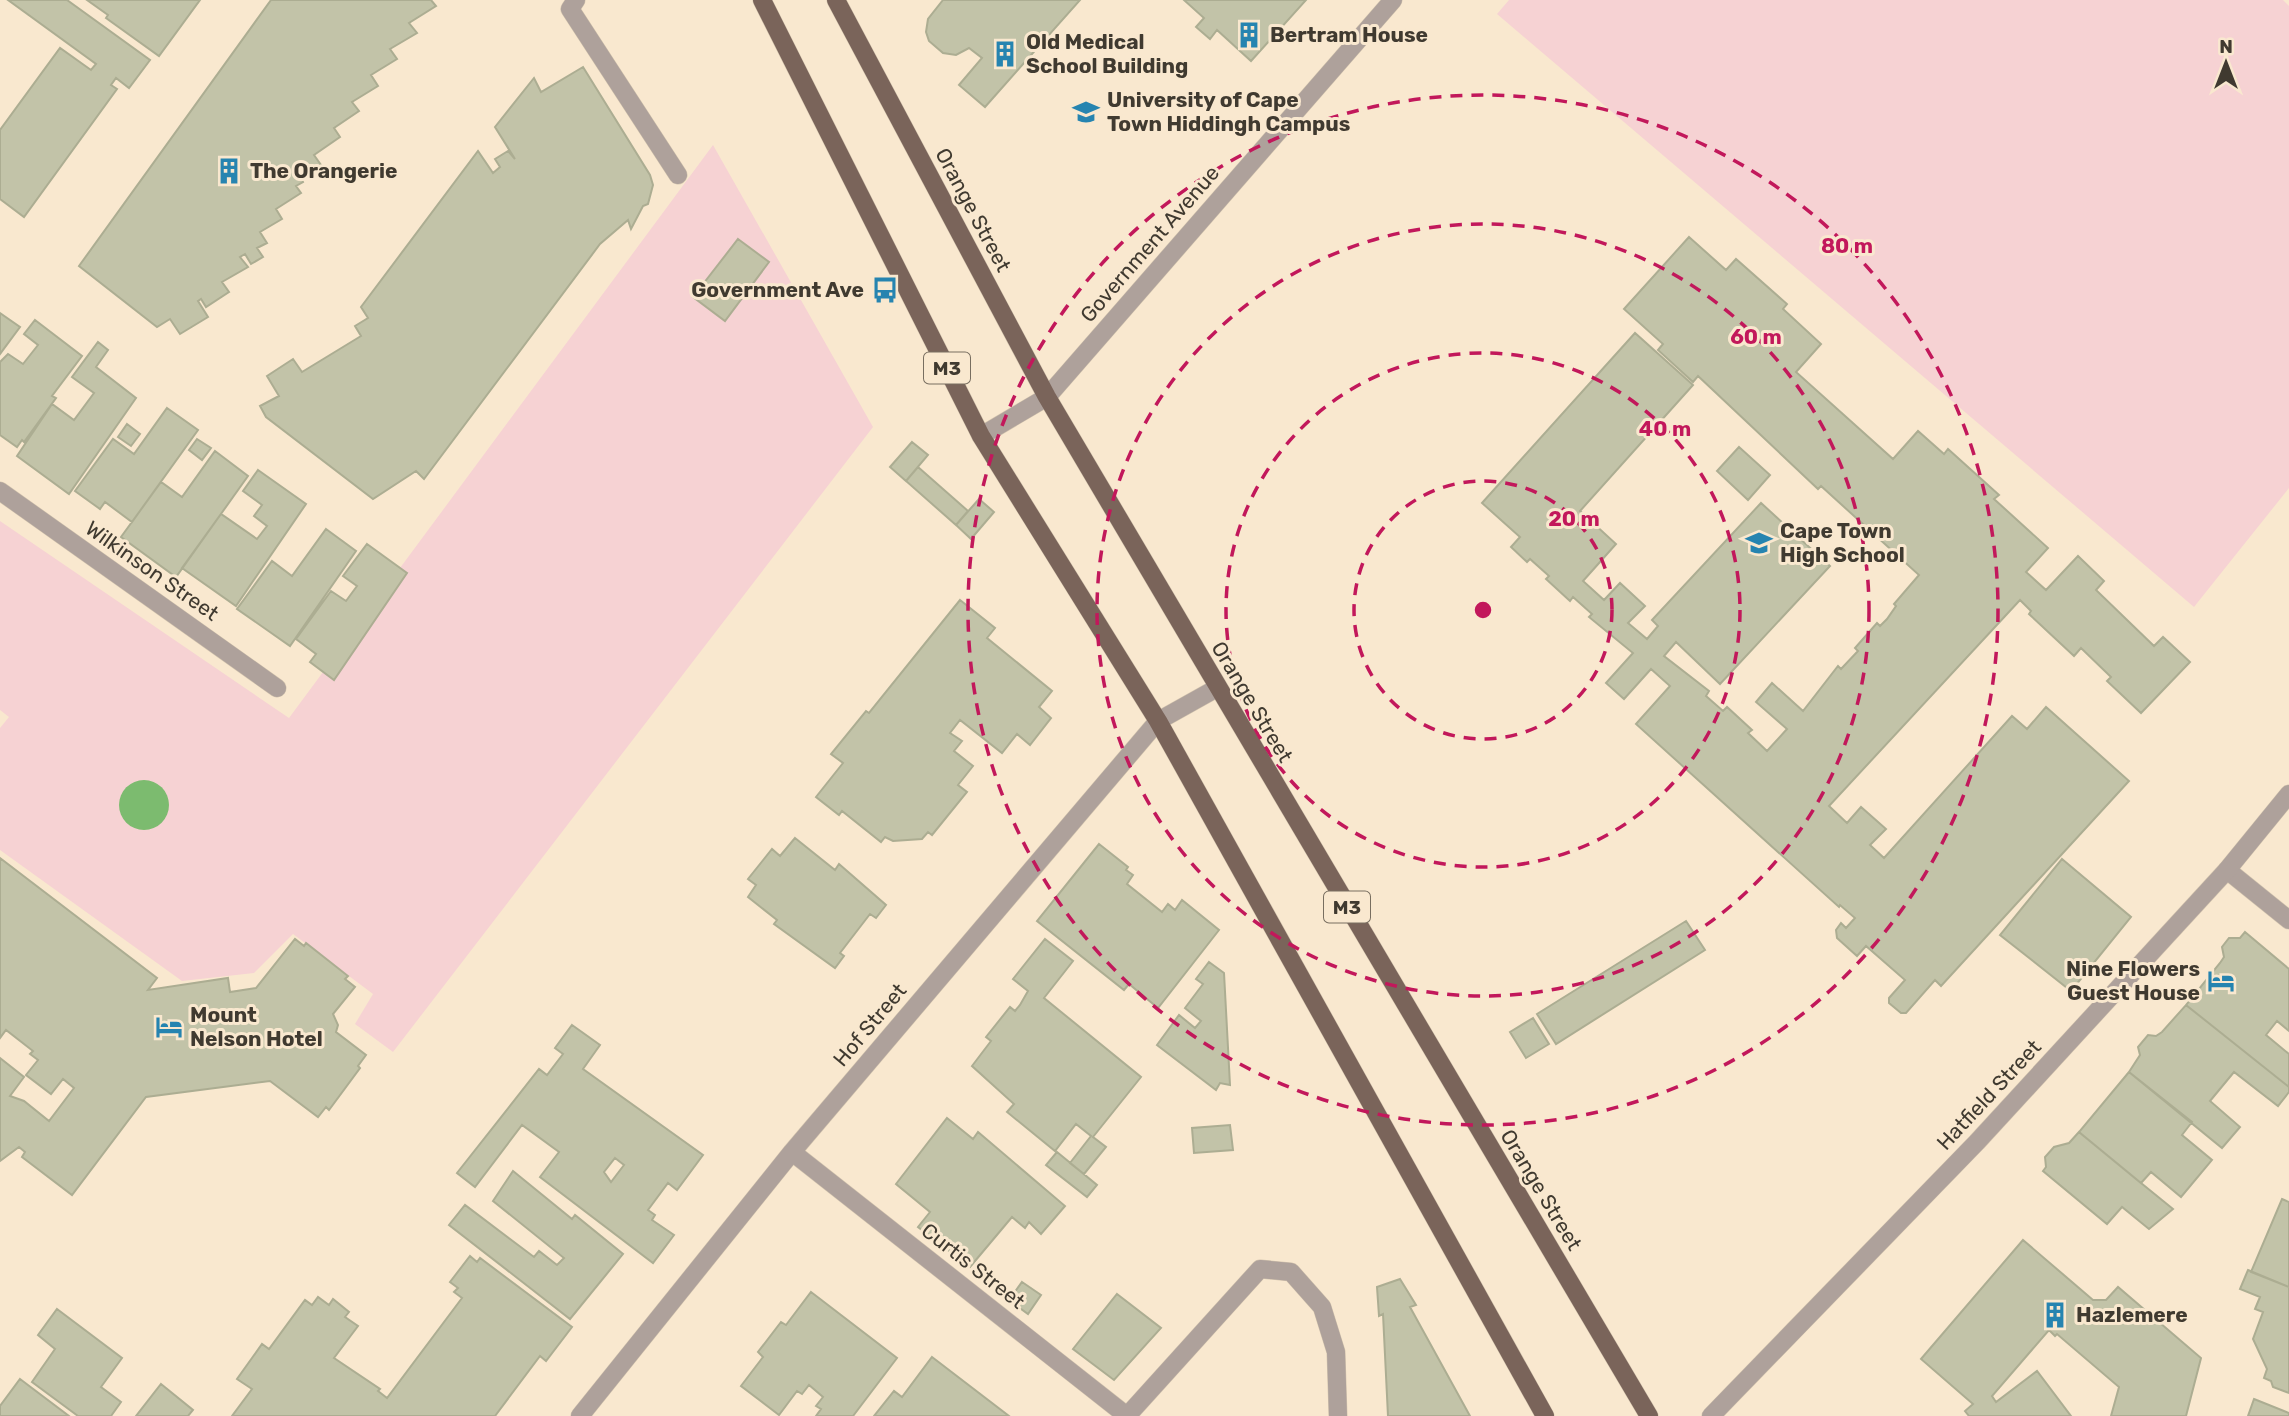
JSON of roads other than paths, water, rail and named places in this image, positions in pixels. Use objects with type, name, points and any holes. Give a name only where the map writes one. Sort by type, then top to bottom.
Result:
[{"type":"main road","name":"M3","points":[[762,0],[981,436],[1158,721],[1545,1416]]},
{"type":"main road","name":"Orange Street","points":[[836,0],[1047,397],[1649,1416]]},
{"type":"street","points":[[576,0],[570,9],[678,174]]},
{"type":"street","name":"Government Avenue","points":[[981,436],[1047,397],[1393,0]]},
{"type":"street","name":"Wilkinson Street","points":[[0,491],[277,688]]},
{"type":"street","name":"Hof Street","points":[[580,1416],[792,1152],[1158,721],[1217,688]]},
{"type":"street","name":"Hatfield Street","points":[[1711,1416],[1977,1142],[2227,870],[2289,794]]},
{"type":"street","points":[[2227,870],[2289,920]]},
{"type":"street","name":"Curtis Street","points":[[792,1152],[1127,1416]]},
{"type":"street","points":[[1127,1416],[1260,1269],[1291,1272],[1321,1307],[1336,1352],[1338,1416]]},
{"type":"place","name":"Bertram House","points":[[1249,35]]},
{"type":"place","name":"Old Medical School Building","points":[[1005,54]]},
{"type":"place","name":"University of Cape Town Hiddingh Campus","points":[[1086,112]]},
{"type":"place","name":"The Orangerie","points":[[229,171]]},
{"type":"place","name":"Government Ave","points":[[885,290]]},
{"type":"place","name":"Cape Town High School","points":[[1759,543]]},
{"type":"place","name":"Nine Flowers Guest House","points":[[2221,981]]},
{"type":"place","name":"Mount Nelson Hotel","points":[[169,1027]]},
{"type":"place","name":"Hazlemere","points":[[2055,1315]]}]
